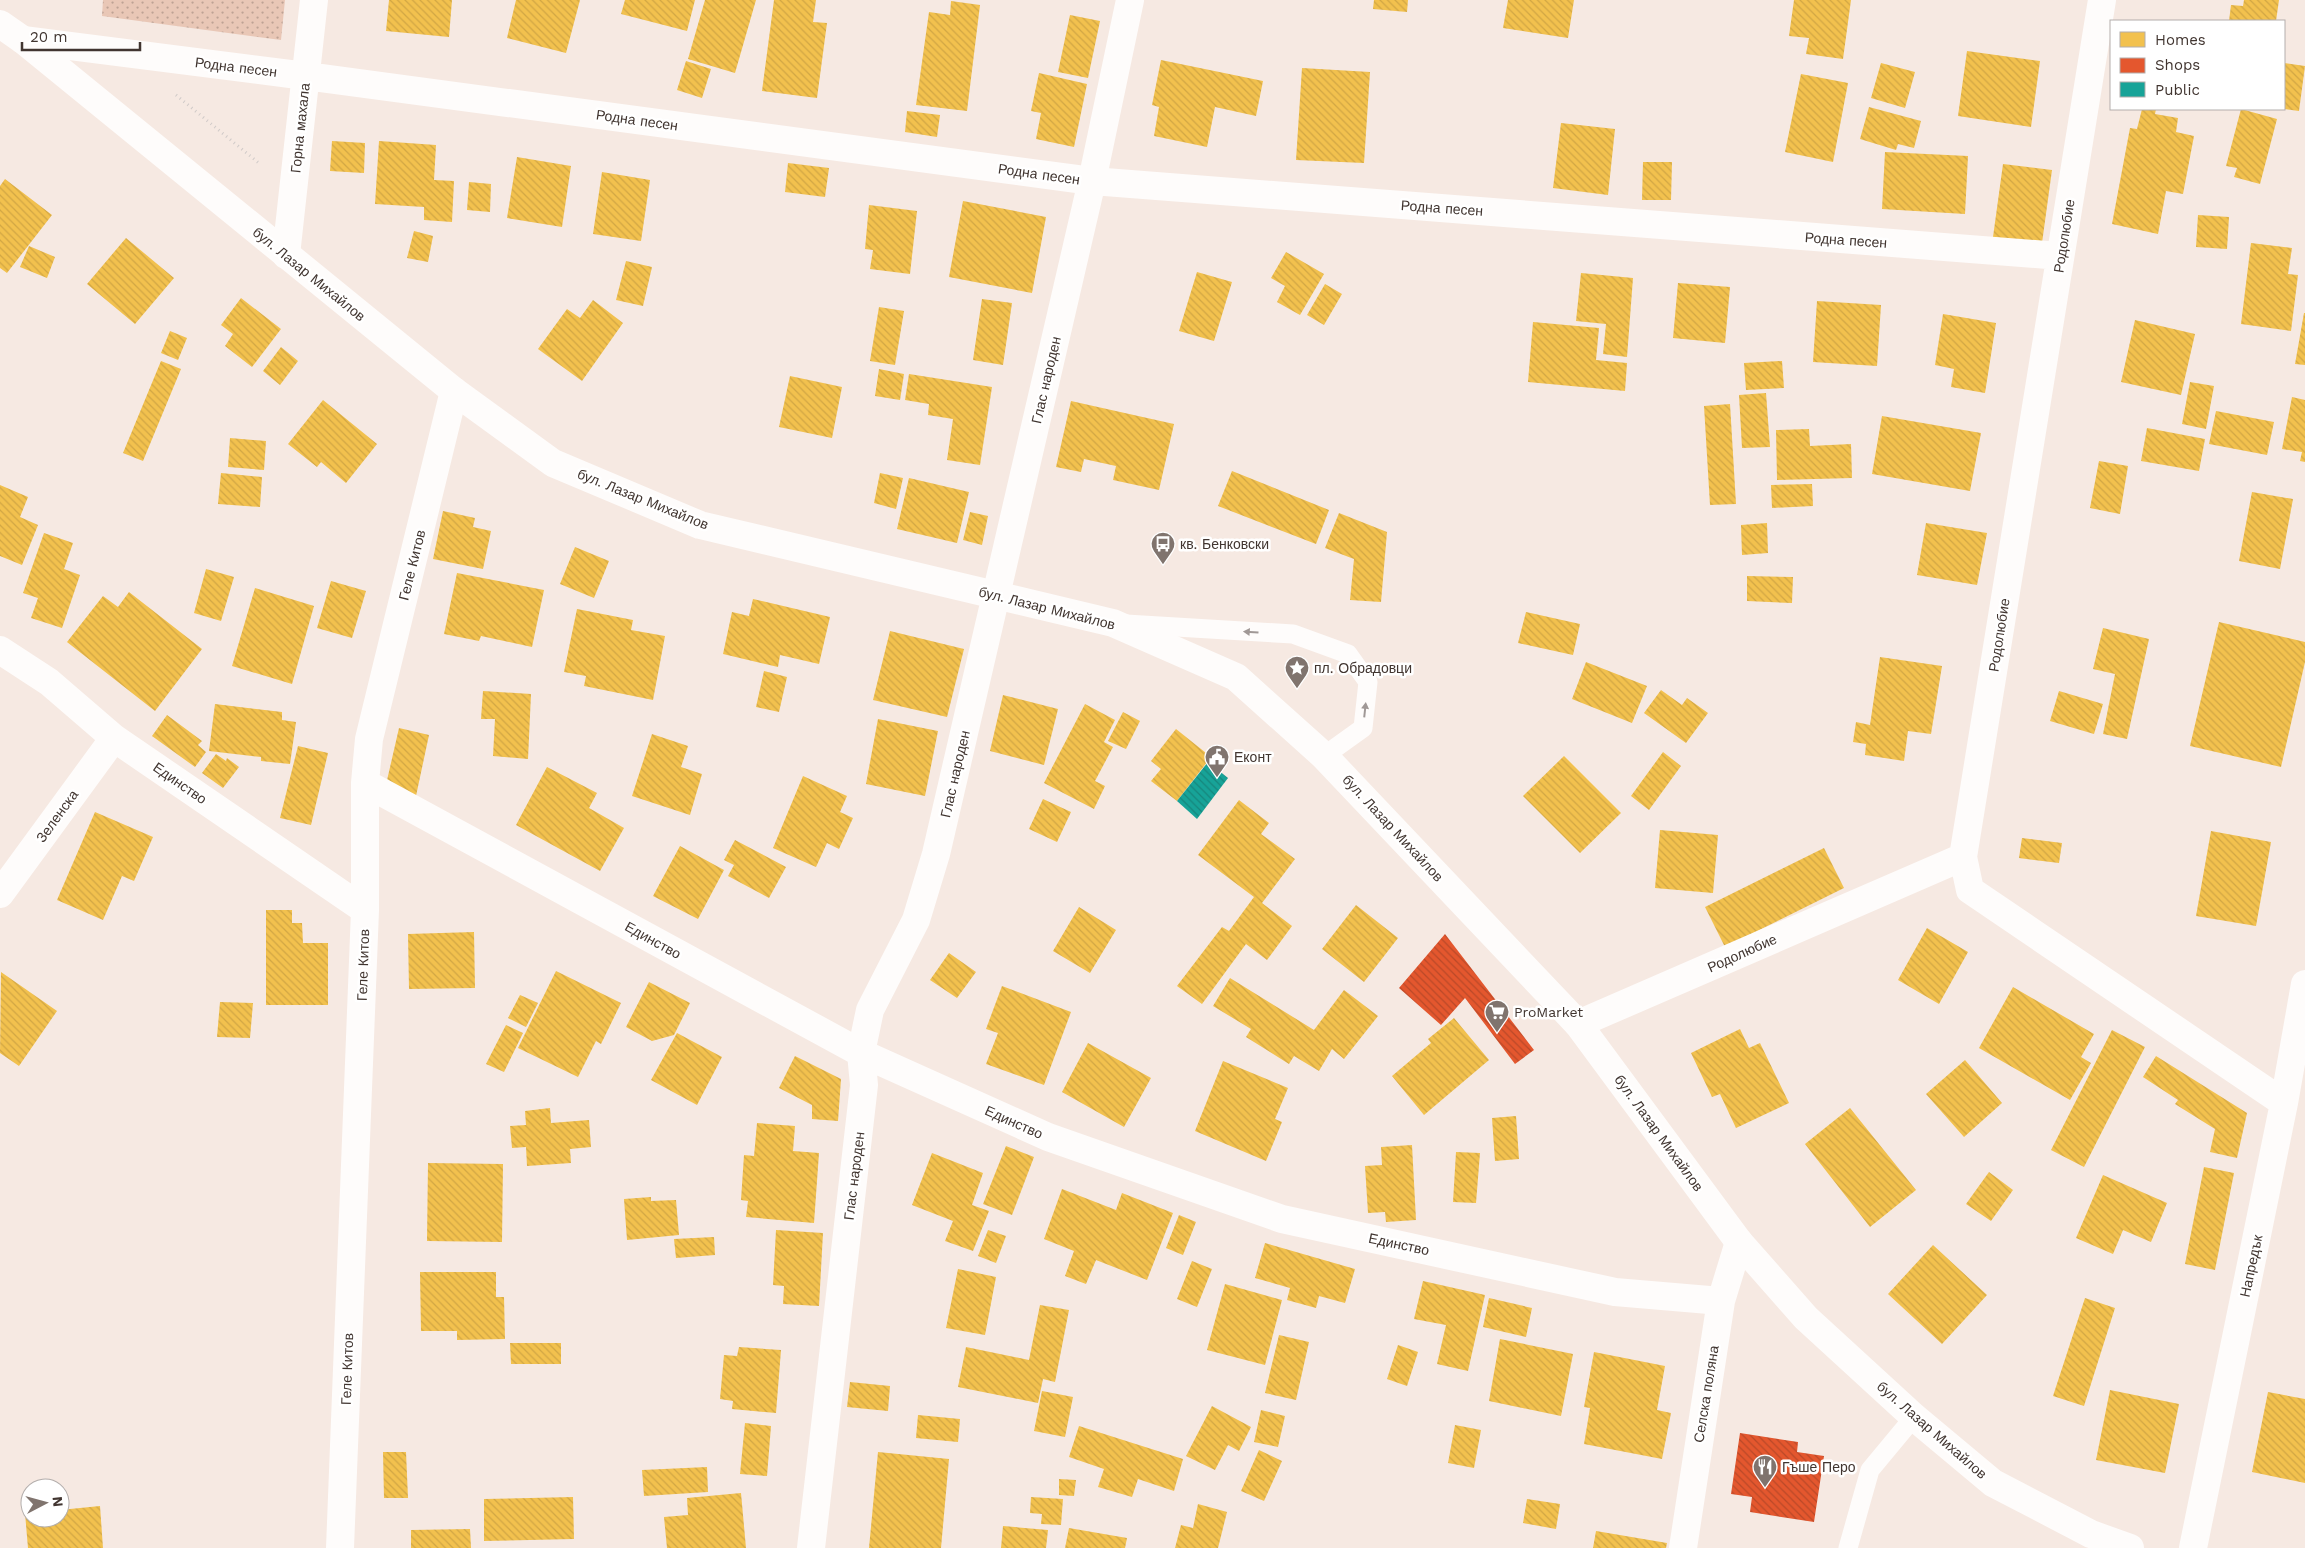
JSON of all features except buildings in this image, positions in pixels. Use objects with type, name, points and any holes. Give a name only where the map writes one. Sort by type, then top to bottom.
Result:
[{"type":"street","name":"Горна махала","points":[[286,256],[314,0]]},
{"type":"street","name":"Глас народен","points":[[811,1548],[864,1085],[861,1053],[870,1010],[916,920],[936,854],[1092,181],[1130,0]]},
{"type":"street","name":"Родолюбие","points":[[1578,1024],[1963,856],[2102,0]]},
{"type":"street","name":"бул. Лазар Михайлов","points":[[0,24],[23,40],[454,391],[553,463],[700,525],[1113,623],[1236,677],[1324,756],[1578,1024],[1739,1242],[1806,1318],[1914,1417],[1993,1483],[2091,1534],[2130,1548]]},
{"type":"street","name":"Родна песен","points":[[23,40],[1092,181],[2060,256]]},
{"type":"street","name":"Геле Китов","points":[[340,1548],[365,910],[365,783],[369,739],[454,391]]},
{"type":"street","name":"Единство","points":[[0,650],[49,682],[114,738],[365,910]]},
{"type":"street","name":"Зеленска","points":[[0,894],[114,738]]},
{"type":"street","name":"Единство","points":[[365,783],[861,1053],[1048,1137],[1282,1219],[1615,1292],[1720,1301]]},
{"type":"street","points":[[1963,856],[1970,890],[2284,1103]]},
{"type":"street","name":"Напредък","points":[[2193,1548],[2284,1103],[2305,984]]},
{"type":"street","name":"Селска поляна","points":[[1683,1548],[1720,1301],[1739,1242]]},
{"type":"lane","points":[[1113,623],[1293,634],[1348,654],[1368,682],[1363,728],[1324,756]]},
{"type":"lane","points":[[1848,1548],[1870,1470],[1914,1417]]},
{"type":"path","points":[[171,91],[293,191]]},
{"type":"shaded area","points":[[103,0],[285,0],[281,40],[102,16]]},
{"type":"place","name":"кв. Бенковски","points":[[1163,565]]},
{"type":"place","name":"пл. Обрадовци","points":[[1297,689]]},
{"type":"place","name":"Еконт","points":[[1217,778]]},
{"type":"place","name":"ProMarket","points":[[1497,1033]]},
{"type":"place","name":"Гъше Перо","points":[[1765,1488]]}]
